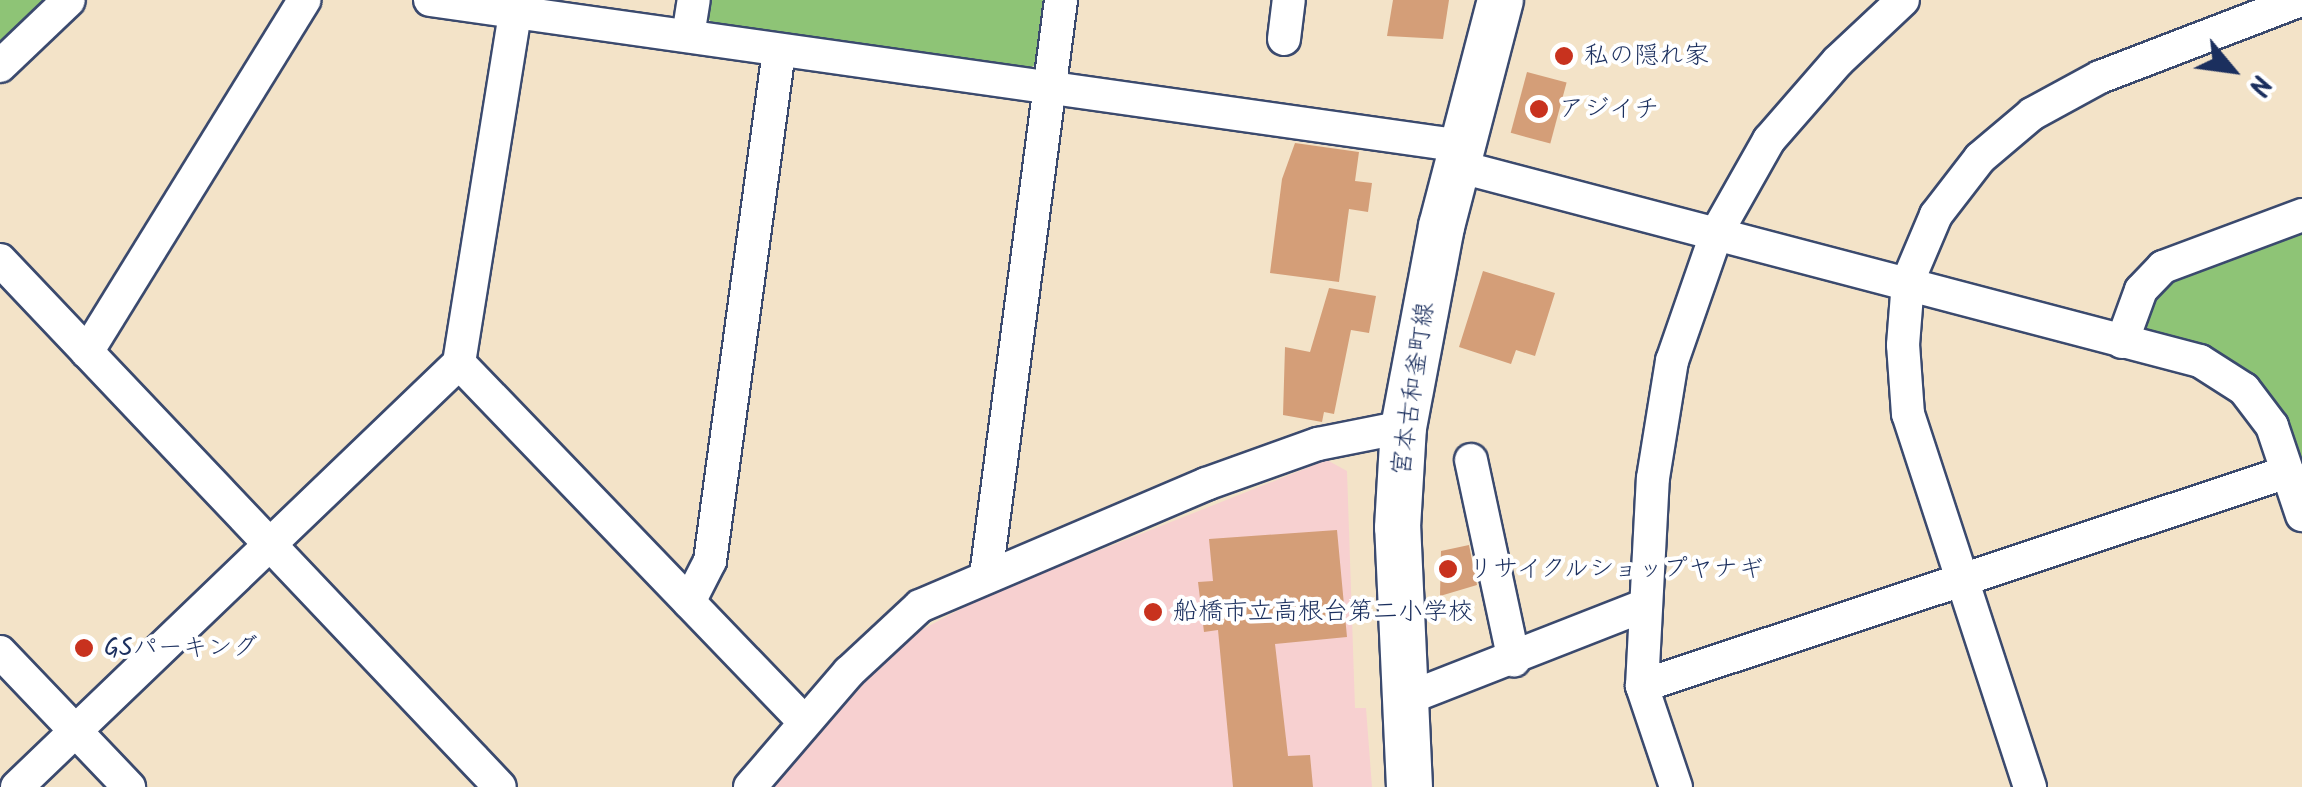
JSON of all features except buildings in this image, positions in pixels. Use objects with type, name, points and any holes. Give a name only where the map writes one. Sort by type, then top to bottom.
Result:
[{"type":"street","points":[[0,66],[68,0]]},
{"type":"street","points":[[88,352],[304,0]]},
{"type":"street","points":[[430,0],[1048,88],[1459,156],[1717,232],[2200,361],[2244,389],[2272,426],[2302,515]]},
{"type":"street","points":[[688,36],[694,0]]},
{"type":"street","points":[[986,576],[1062,0]]},
{"type":"street","points":[[1284,39],[1289,0]]},
{"type":"street","name":"宮本古和釜町線","points":[[1409,787],[1397,527],[1403,427],[1459,156],[1500,0]]},
{"type":"street","points":[[1676,787],[1642,686],[1643,606],[1669,376],[1717,232],[1769,140],[1838,60],[1902,0]]},
{"type":"street","points":[[2030,787],[1908,414],[1903,344],[1908,281],[1936,215],[1980,158],[2032,114],[2100,77],[2301,0]]},
{"type":"street","points":[[17,787],[459,363],[515,13]]},
{"type":"street","points":[[689,602],[710,561],[779,52]]},
{"type":"street","points":[[2122,342],[2141,290],[2163,267],[2302,215]]},
{"type":"street","points":[[0,260],[267,549],[500,787]]},
{"type":"street","points":[[459,363],[803,721]]},
{"type":"street","points":[[750,787],[803,721],[920,606],[1224,477],[1318,444],[1403,427]]},
{"type":"street","points":[[1471,460],[1514,660]]},
{"type":"street","points":[[1642,686],[2287,472]]},
{"type":"street","points":[[1403,700],[1514,660],[1643,606]]},
{"type":"street","points":[[0,652],[129,787]]},
{"type":"shaded area","name":"船橋市立高根台第二小学校","points":[[1327,460],[1347,471],[1355,708],[1366,708],[1372,787],[774,787],[879,666],[923,629],[987,595]]},
{"type":"green space","points":[[0,0],[48,0],[0,46]]},
{"type":"green space","points":[[706,0],[1050,0],[1042,61],[1028,69],[717,27],[704,15]]},
{"type":"green space","points":[[2302,226],[2302,467],[2282,414],[2249,373],[2206,346],[2147,331],[2138,317],[2163,280]]},
{"type":"place","name":"私の隠れ家","points":[[1564,56]]},
{"type":"place","name":"アジイチ","points":[[1539,109]]},
{"type":"place","name":"リサイクルショップヤナギ","points":[[1448,569]]},
{"type":"place","name":"船橋市立高根台第二小学校","points":[[1153,612]]},
{"type":"place","name":"GSパーキング","points":[[84,648]]}]
